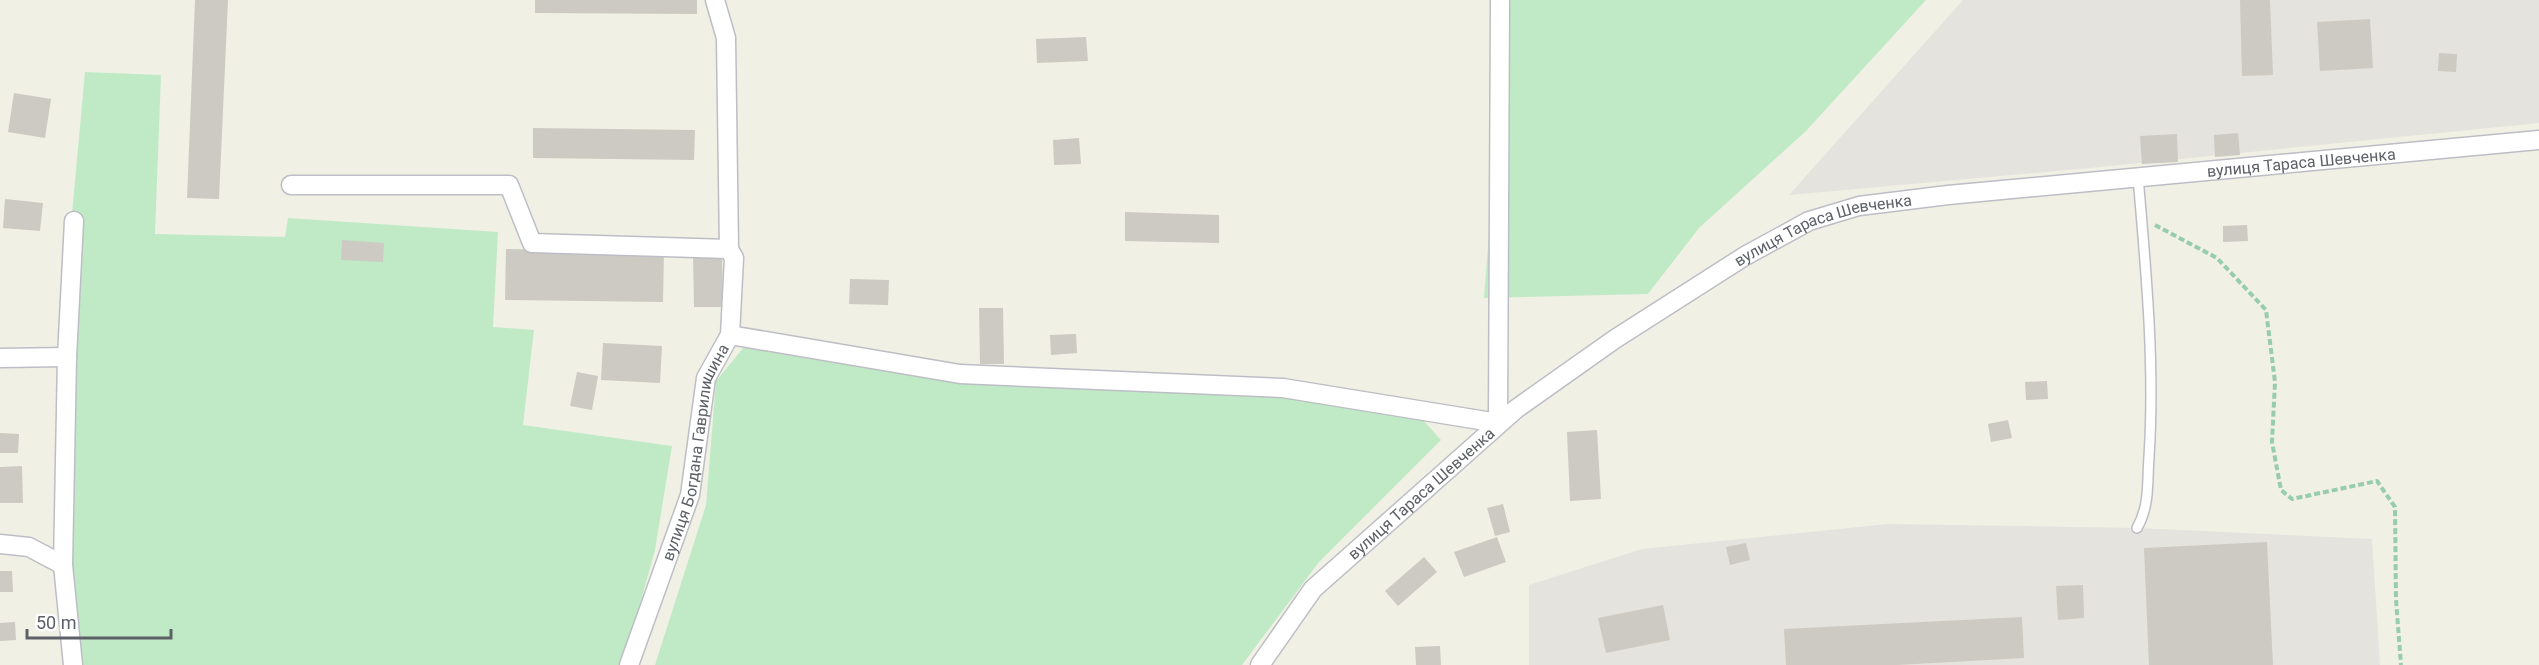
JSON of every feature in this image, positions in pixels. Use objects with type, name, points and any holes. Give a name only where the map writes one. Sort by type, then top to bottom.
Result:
[{"type":"street","points":[[715,0],[726,38],[729,249],[734,258],[730,335]]},
{"type":"street","name":"вулиця Богдана Гаврилишина","points":[[629,665],[690,495],[706,378],[730,335],[960,374],[1283,388],[1498,423],[1500,0]]},
{"type":"street","name":"вулиця Тараса Шевченка","points":[[1260,665],[1313,589],[1516,409],[1615,339],[1745,256],[1809,221],[1859,206],[1948,195],[2539,140]]},
{"type":"street","points":[[291,185],[509,185],[532,243],[729,249]]},
{"type":"street","points":[[73,665],[63,565],[67,357],[74,221]]},
{"type":"street","points":[[0,358],[67,357]]},
{"type":"street","points":[[0,544],[29,547],[63,565]]},
{"type":"lane","points":[[2137,528],[2145,513],[2152,416],[2147,282],[2138,177]]},
{"type":"path","points":[[2142,218],[2217,258],[2266,310],[2275,382],[2272,442],[2281,490],[2292,499],[2377,481],[2395,507],[2396,600],[2401,665]]},
{"type":"shaded area","points":[[1963,0],[2539,0],[2539,123],[2090,168],[1789,195]]},
{"type":"shaded area","points":[[1888,524],[2137,528],[2372,539],[2380,665],[1529,665],[1529,585],[1642,549]]},
{"type":"green space","points":[[1507,0],[1926,0],[1806,131],[1699,228],[1648,294],[1484,298]]},
{"type":"green space","points":[[85,72],[161,75],[155,234],[285,237],[288,218],[498,232],[493,327],[534,330],[523,425],[672,446],[655,550],[623,665],[79,665],[64,549],[70,235]]},
{"type":"green space","points":[[744,347],[846,358],[1317,389],[1424,421],[1441,440],[1319,562],[1242,665],[655,665],[706,505],[716,381]]},
{"type":"building","points":[[195,0],[228,0],[219,199],[187,198]]},
{"type":"building","points":[[535,0],[697,0],[697,14],[535,13]]},
{"type":"building","points":[[2240,0],[2270,0],[2273,75],[2242,76]]},
{"type":"building","points":[[2370,19],[2373,68],[2320,71],[2317,22]]},
{"type":"building","points":[[1086,37],[1088,61],[1037,63],[1036,39]]},
{"type":"building","points":[[2439,53],[2457,54],[2456,72],[2438,71]]},
{"type":"building","points":[[14,93],[51,99],[45,138],[8,132]]},
{"type":"building","points":[[533,128],[695,130],[694,160],[533,158]]},
{"type":"building","points":[[2238,133],[2240,155],[2215,157],[2214,135]]},
{"type":"building","points":[[2177,134],[2178,162],[2142,164],[2140,136]]},
{"type":"building","points":[[1079,138],[1081,164],[1054,165],[1053,140]]},
{"type":"building","points":[[5,199],[43,203],[40,231],[3,228]]},
{"type":"building","points":[[1125,212],[1219,215],[1219,243],[1125,241]]},
{"type":"building","points":[[2247,225],[2248,241],[2223,242],[2223,226]]},
{"type":"building","points":[[342,240],[384,243],[383,262],[341,260]]},
{"type":"building","points":[[506,249],[664,252],[663,302],[505,300]]},
{"type":"building","points":[[693,254],[722,254],[723,307],[694,307]]},
{"type":"building","points":[[850,279],[889,280],[888,305],[849,304]]},
{"type":"building","points":[[979,308],[1003,308],[1004,364],[980,364]]},
{"type":"building","points":[[1076,334],[1077,353],[1051,355],[1050,335]]},
{"type":"building","points":[[603,343],[662,346],[660,383],[601,380]]},
{"type":"building","points":[[577,372],[598,376],[592,410],[570,406]]},
{"type":"building","points":[[2047,381],[2048,399],[2026,400],[2025,382]]},
{"type":"building","points":[[2008,420],[2012,438],[1991,442],[1988,424]]},
{"type":"building","points":[[1597,430],[1601,499],[1570,501],[1567,432]]},
{"type":"building","points":[[0,433],[19,434],[18,453],[0,453]]},
{"type":"building","points":[[22,466],[23,503],[0,503],[0,467]]},
{"type":"building","points":[[1503,504],[1510,532],[1495,536],[1487,508]]},
{"type":"building","points":[[1497,537],[1506,562],[1464,577],[1454,552]]},
{"type":"building","points":[[2267,542],[2273,665],[2149,665],[2144,548]]},
{"type":"building","points":[[1746,543],[1750,560],[1730,565],[1726,547]]},
{"type":"building","points":[[1424,557],[1437,572],[1398,606],[1385,591]]},
{"type":"building","points":[[0,571],[12,571],[13,592],[0,592]]},
{"type":"building","points":[[2083,585],[2084,618],[2058,620],[2056,586]]},
{"type":"building","points":[[1663,605],[1670,640],[1606,653],[1598,618]]},
{"type":"building","points":[[2022,617],[2024,658],[1897,665],[1786,665],[1784,629]]},
{"type":"building","points":[[15,622],[16,640],[0,641],[0,623]]},
{"type":"building","points":[[1440,646],[1441,665],[1416,665],[1415,647]]}]
